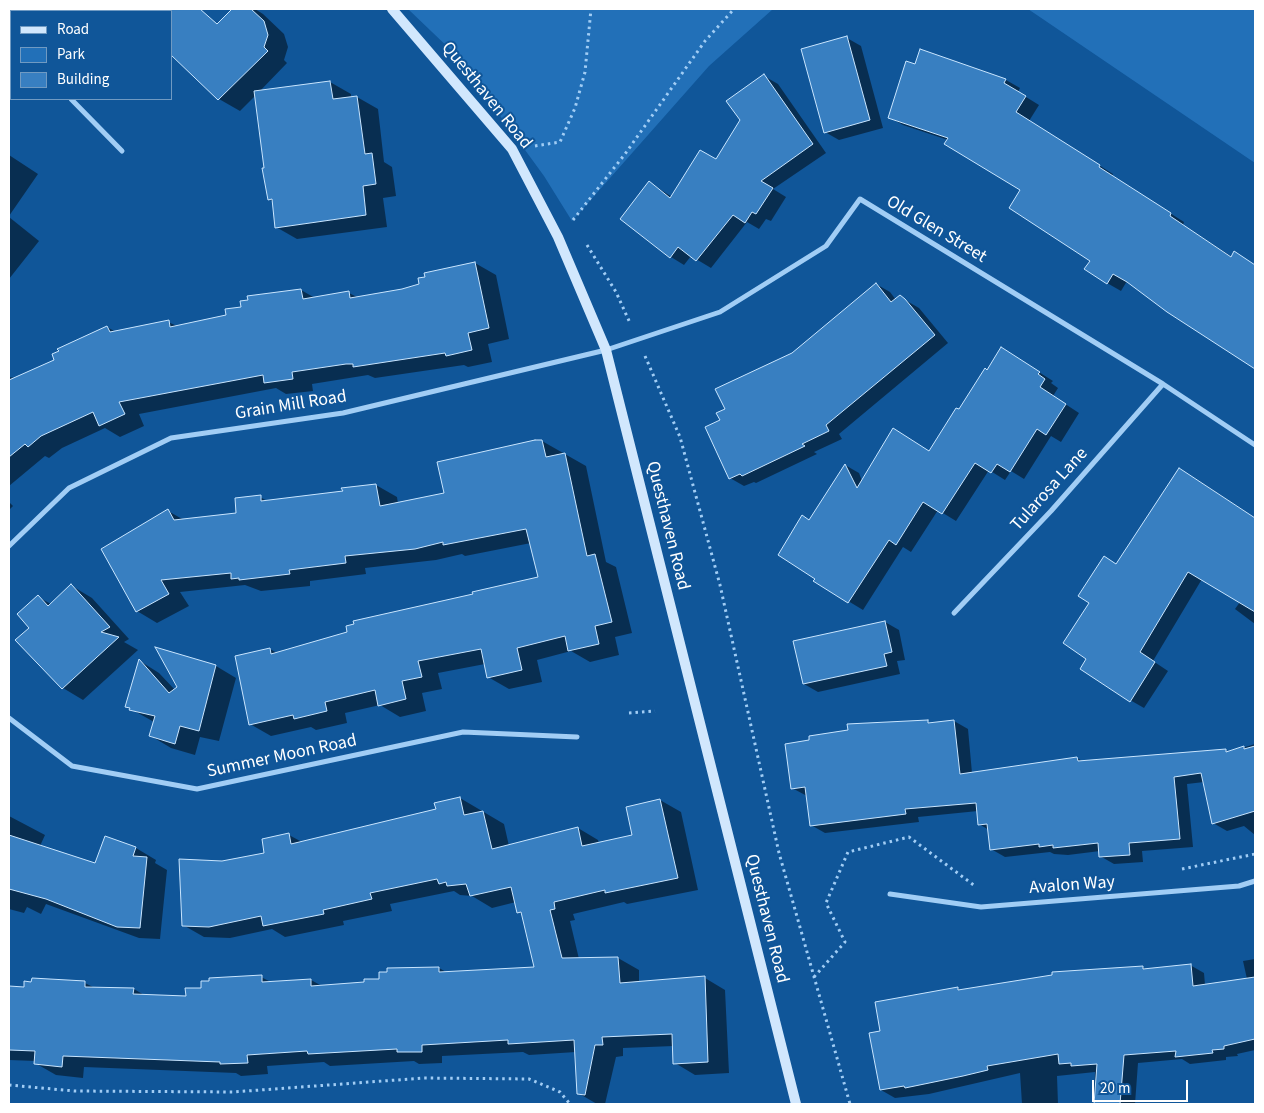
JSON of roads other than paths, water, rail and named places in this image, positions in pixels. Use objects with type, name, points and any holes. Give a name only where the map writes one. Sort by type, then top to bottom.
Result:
[{"type":"street","name":"Questhaven Road","points":[[392,9],[512,149],[558,237],[606,350],[796,1104]]},
{"type":"street","points":[[73,100],[122,151]]},
{"type":"street","name":"Old Glen Street","points":[[606,350],[720,312],[826,246],[860,199],[1163,384],[1255,445]]},
{"type":"street","name":"Grain Mill Road","points":[[9,546],[69,488],[171,438],[343,413],[606,350]]},
{"type":"street","name":"Tularosa Lane","points":[[954,613],[1051,511],[1163,384]]},
{"type":"street","name":"Summer Moon Road","points":[[9,718],[72,766],[197,789],[463,732],[577,737]]},
{"type":"street","name":"Avalon Way","points":[[890,894],[981,906],[1239,886],[1255,881]]}]
